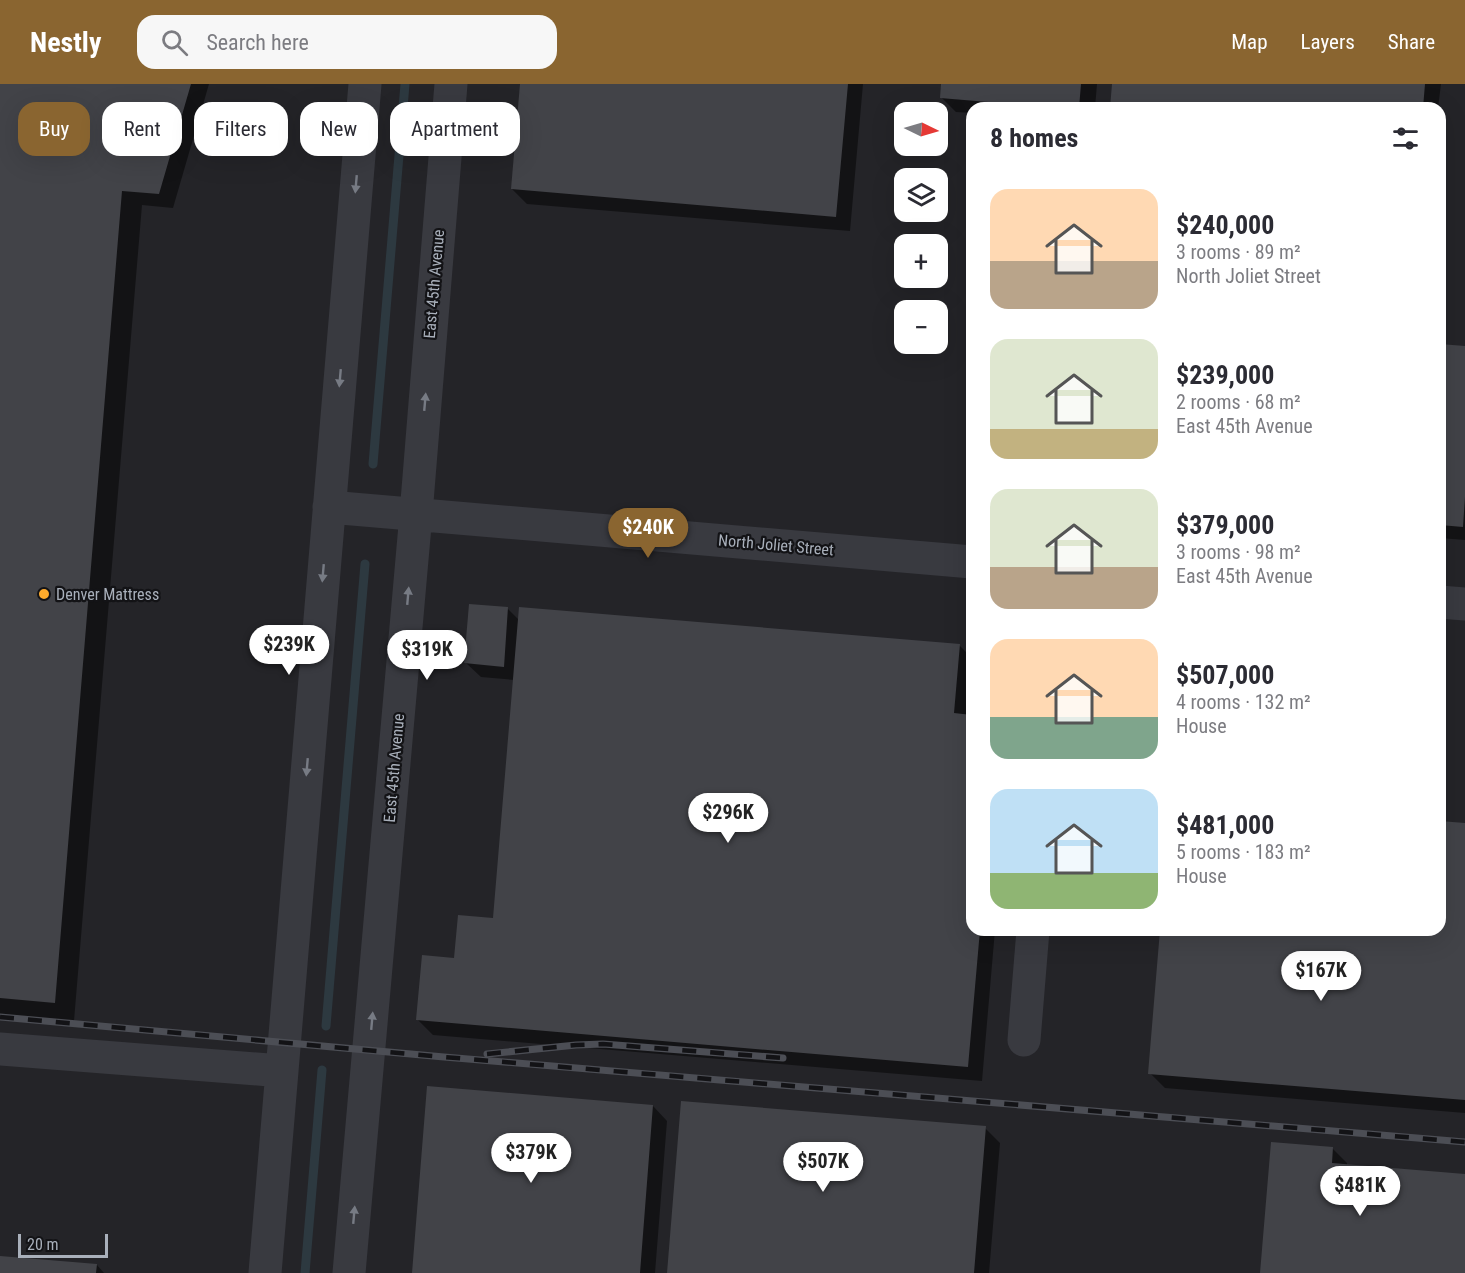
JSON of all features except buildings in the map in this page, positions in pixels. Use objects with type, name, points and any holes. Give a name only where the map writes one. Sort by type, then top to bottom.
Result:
[{"type":"street","points":[[265,1273],[364,84]]},
{"type":"street","name":"East 45th Avenue","points":[[349,1273],[416,514],[451,84]]},
{"type":"street","name":"North Joliet Street","points":[[329,507],[966,561]]},
{"type":"street","points":[[1446,602],[1465,604]]},
{"type":"street","points":[[1024,1040],[1033,936]]},
{"type":"street","points":[[0,1049],[282,1071]]},
{"type":"shaded area","points":[[0,84],[1465,84],[1465,1273],[0,1273]]},
{"type":"waterway","points":[[373,464],[405,84]]},
{"type":"waterway","points":[[326,1026],[365,564]]},
{"type":"waterway","points":[[305,1273],[322,1070]]},
{"type":"railway","points":[[0,1017],[444,1057],[1465,1142]]},
{"type":"railway","points":[[487,1054],[603,1044],[783,1058]]},
{"type":"place","name":"Denver Mattress","points":[[44,594]]}]
